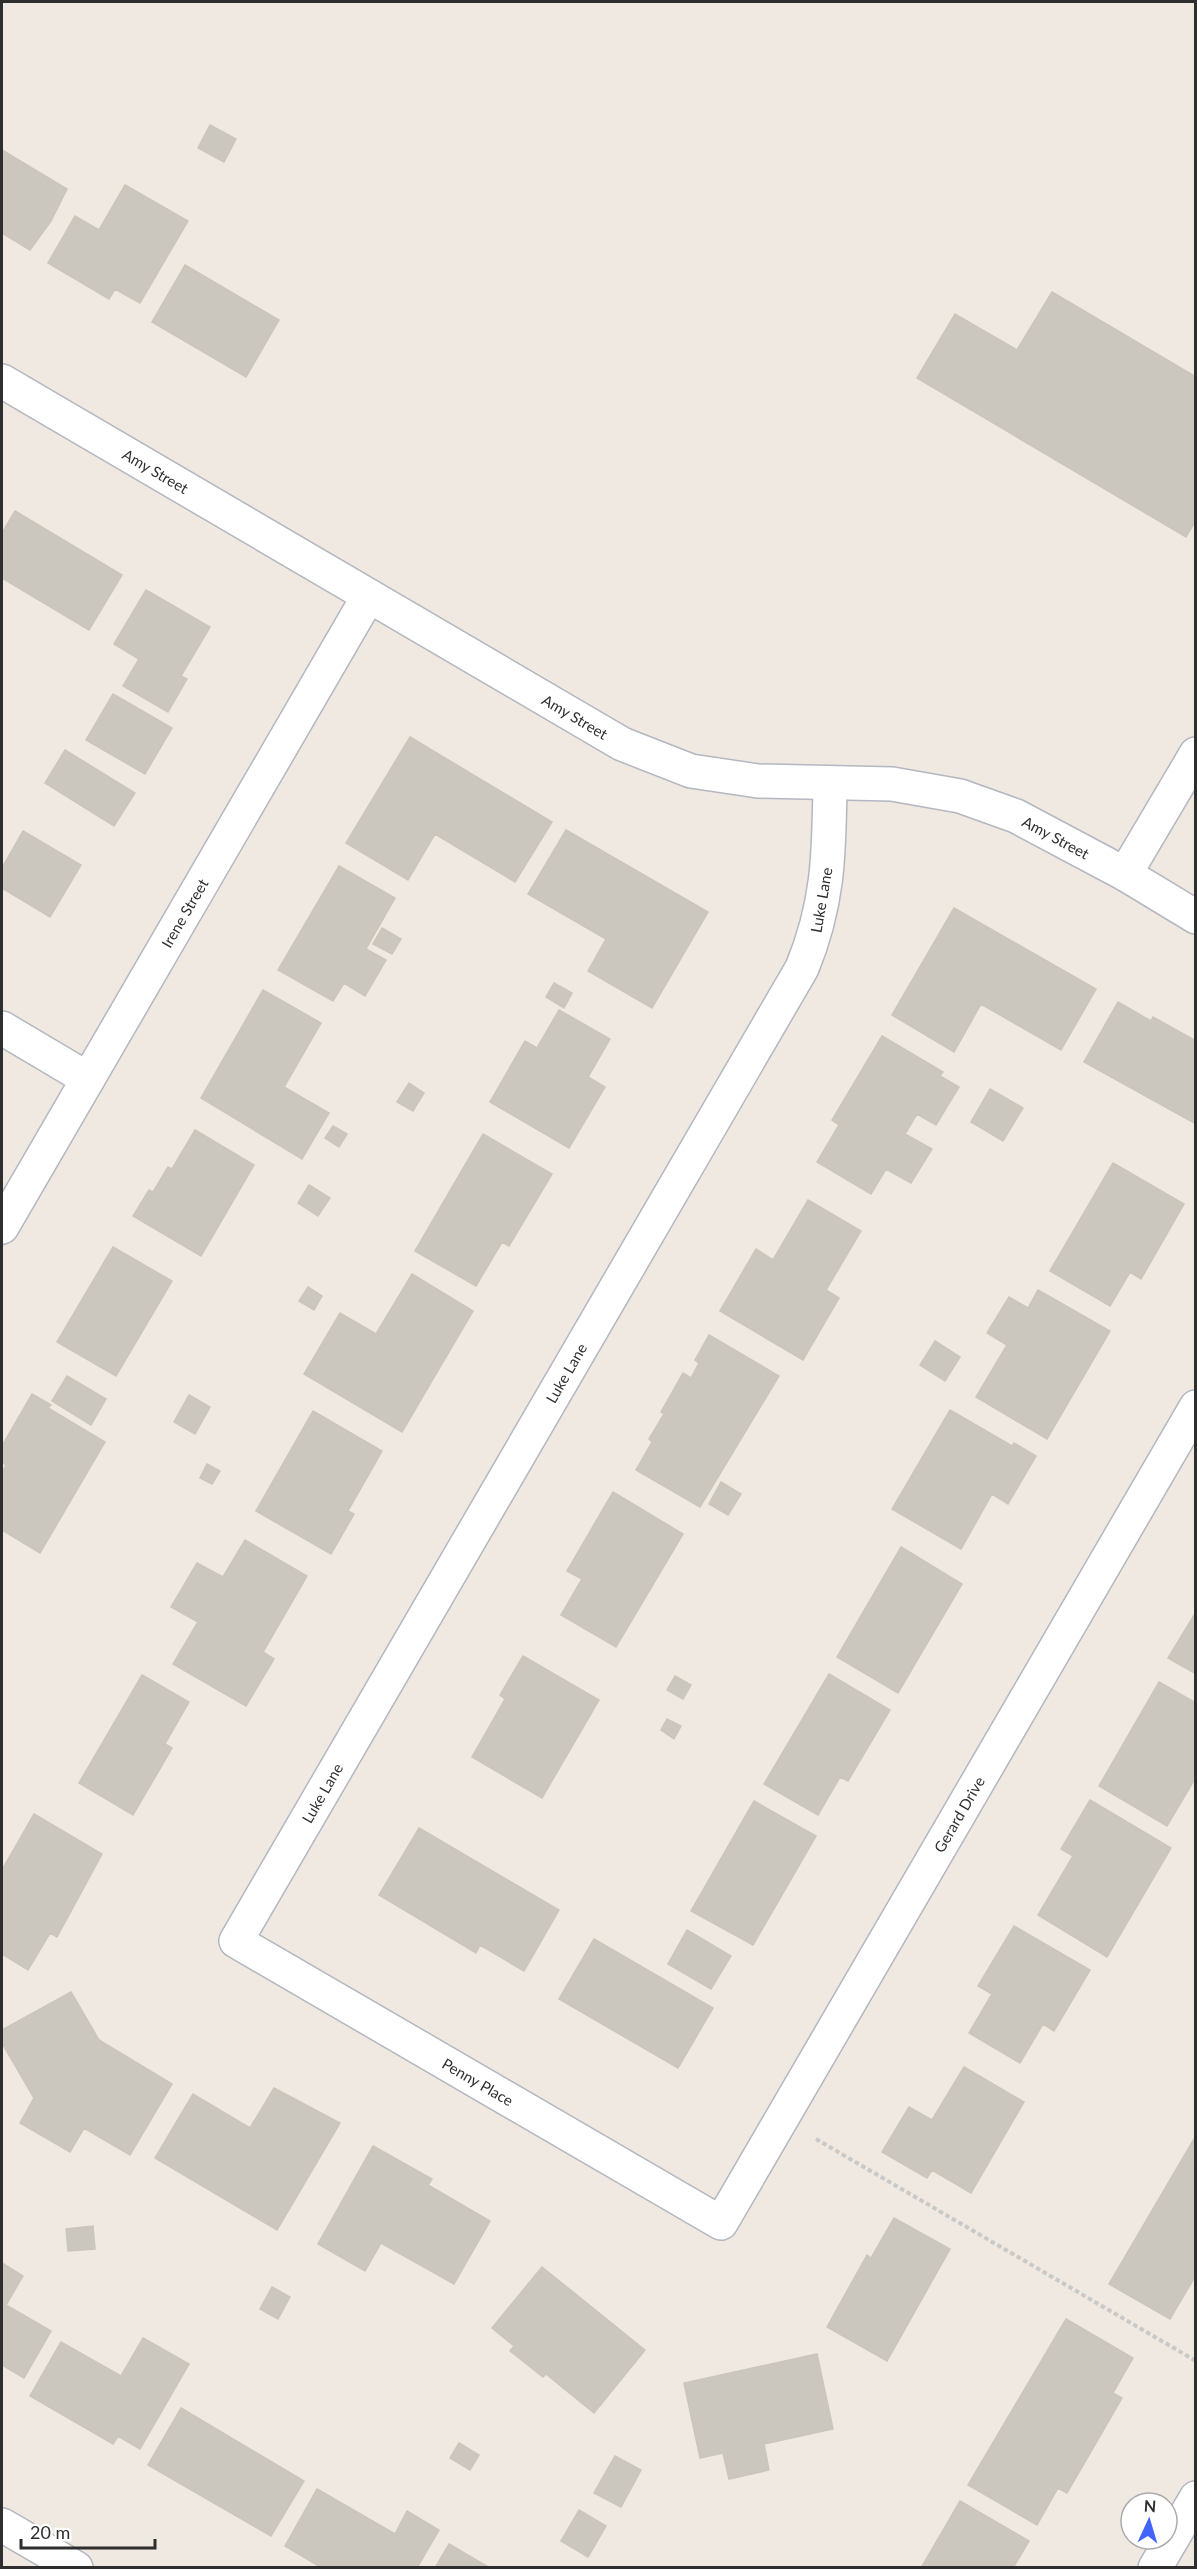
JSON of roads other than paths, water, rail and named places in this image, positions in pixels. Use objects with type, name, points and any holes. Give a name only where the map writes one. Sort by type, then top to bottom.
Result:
[{"type":"street","name":"Amy Street","points":[[2,381],[622,744],[692,771],[758,781],[892,784],[960,796],[1016,816],[1125,874],[1196,918]]},
{"type":"street","name":"Irene Street","points":[[2,1227],[368,597]]},
{"type":"street","points":[[1125,874],[1196,754]]},
{"type":"street","name":"Luke Lane","points":[[236,1941],[802,968],[817,932],[825,892],[830,849],[830,783]]},
{"type":"street","points":[[2,1028],[88,1080]]},
{"type":"street","name":"Gerard Drive","points":[[721,2223],[1196,1407]]},
{"type":"street","name":"Penny Place","points":[[236,1941],[721,2223]]},
{"type":"street","points":[[1155,2568],[1196,2498]]},
{"type":"street","points":[[2,2524],[76,2568]]}]
